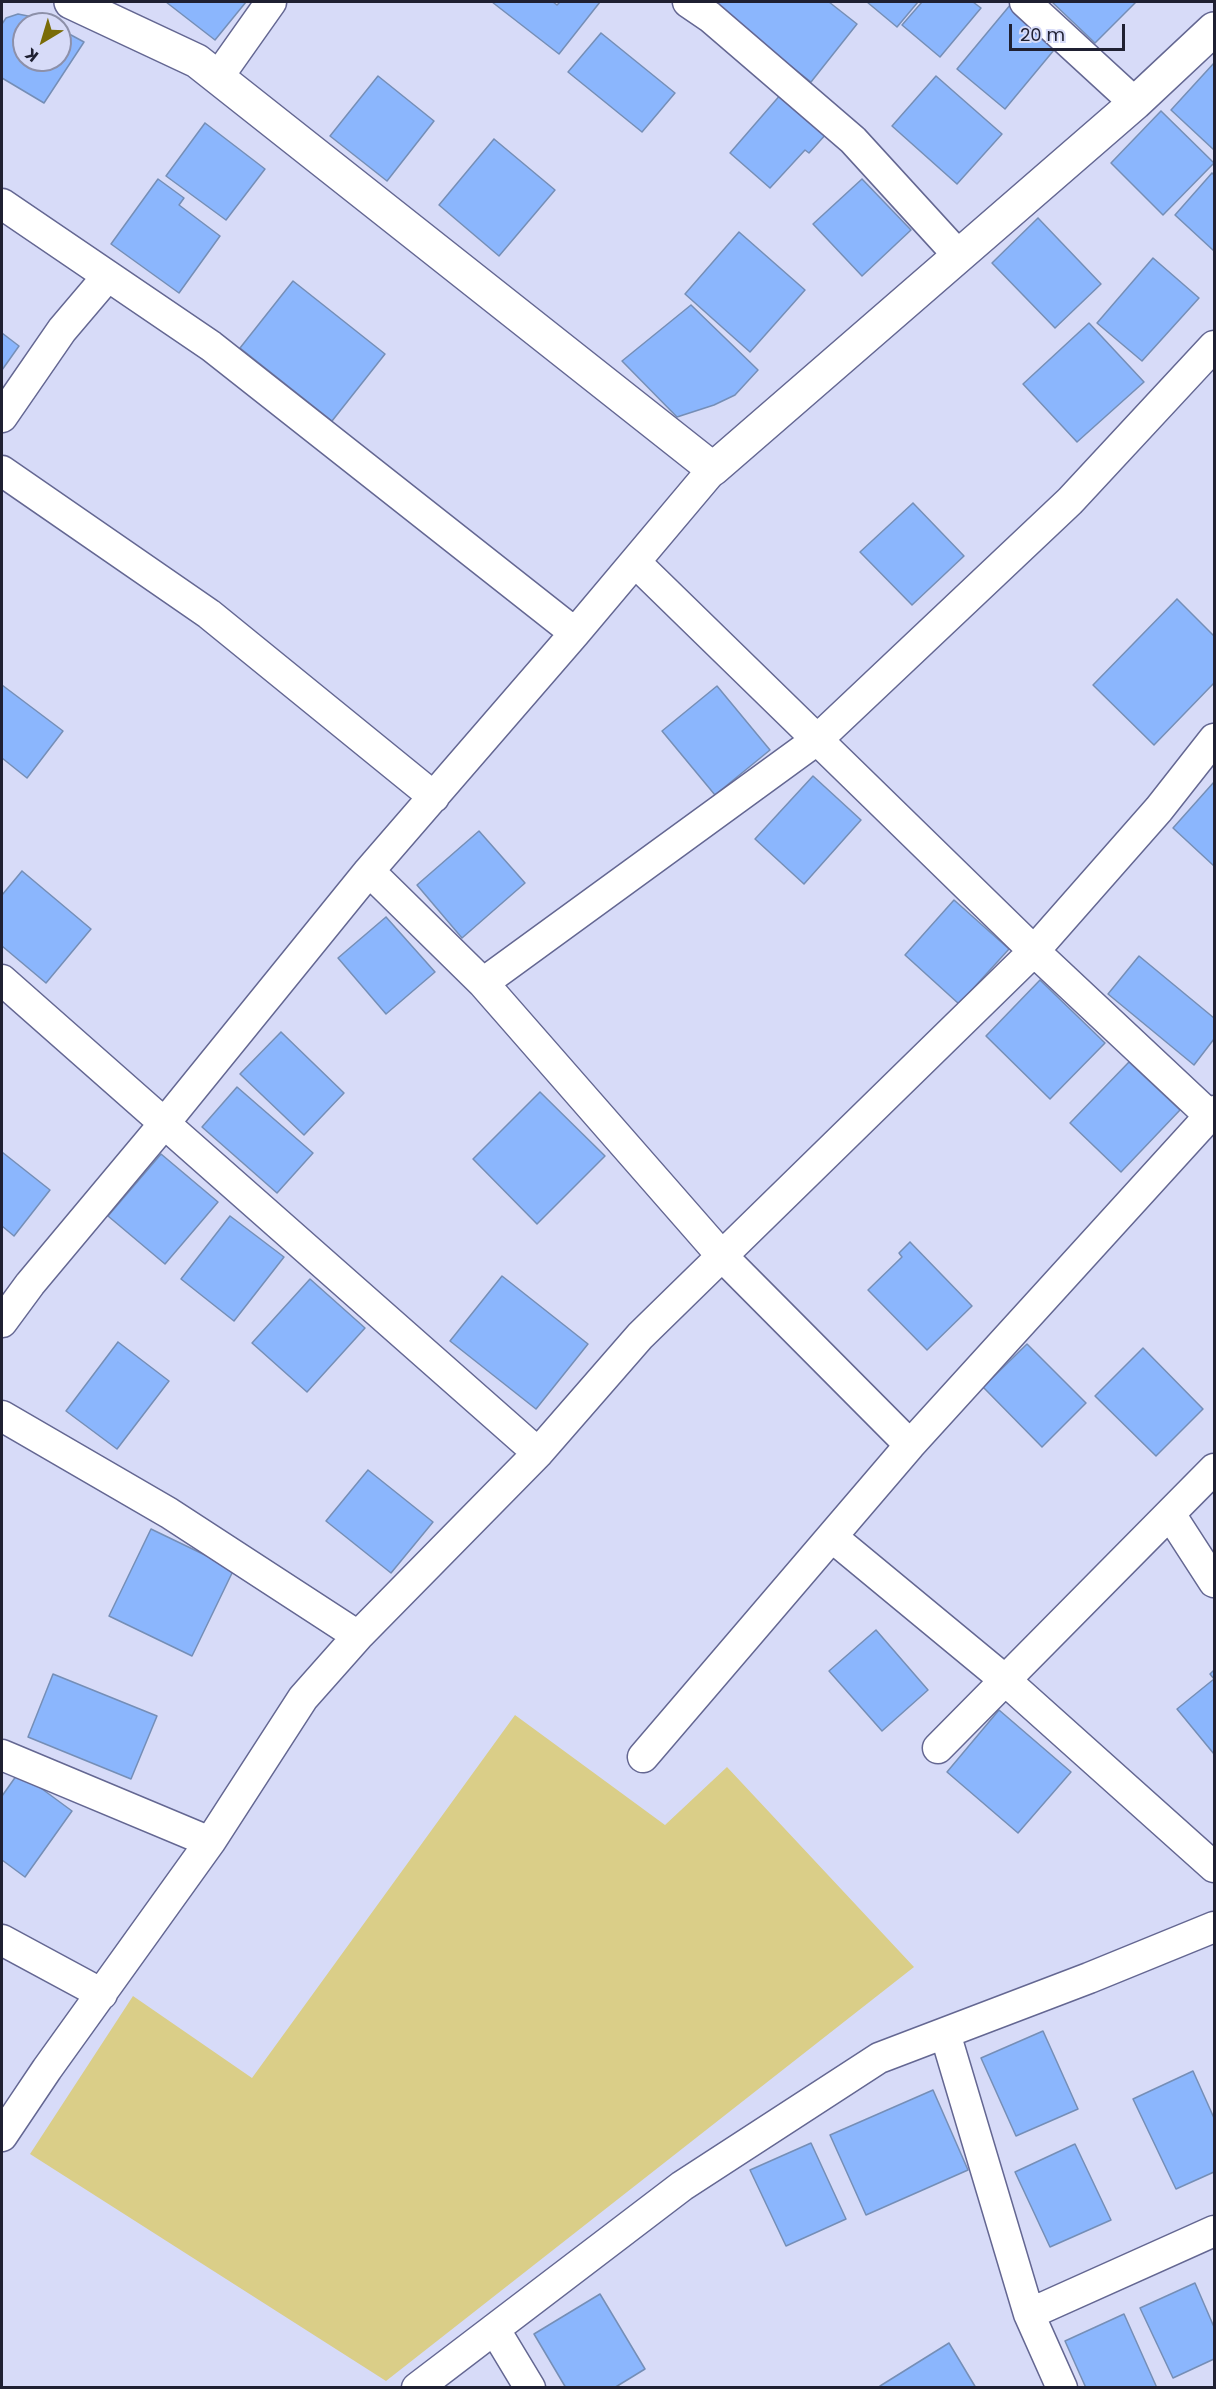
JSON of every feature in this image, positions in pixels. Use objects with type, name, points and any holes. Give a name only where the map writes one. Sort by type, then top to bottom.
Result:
[{"type":"street","points":[[71,2],[197,61],[713,469]]},
{"type":"street","points":[[218,77],[271,2]]},
{"type":"street","points":[[688,2],[710,17],[853,140],[958,256]]},
{"type":"street","points":[[1025,2],[1136,102]]},
{"type":"street","points":[[2,1322],[30,1284],[164,1125],[369,871],[713,469],[1136,102],[1215,29]]},
{"type":"street","points":[[2,204],[211,346],[575,633]]},
{"type":"street","points":[[2,417],[62,330],[107,277]]},
{"type":"street","points":[[483,983],[818,739],[1070,501],[1215,346]]},
{"type":"street","points":[[2,471],[209,614],[434,797]]},
{"type":"street","points":[[635,562],[1034,951],[1212,1113],[910,1445],[643,1757]]},
{"type":"street","points":[[2,2136],[47,2068],[210,1842],[303,1698],[358,1636],[537,1453],[640,1336],[1034,951],[1159,809],[1215,739]]},
{"type":"street","points":[[369,871],[483,983],[722,1256],[910,1445]]},
{"type":"street","points":[[2,980],[537,1453]]},
{"type":"street","points":[[2,1416],[169,1513],[358,1636]]},
{"type":"street","points":[[938,1748],[1215,1469]]},
{"type":"street","points":[[1170,1514],[1215,1582]]},
{"type":"street","points":[[832,1537],[1005,1680],[1215,1867]]},
{"type":"street","points":[[2,1755],[210,1842]]},
{"type":"street","points":[[417,2388],[682,2186],[879,2058],[1215,1927]]},
{"type":"street","points":[[2,1940],[102,1994]]},
{"type":"street","points":[[945,2033],[1029,2314],[1062,2388]]},
{"type":"street","points":[[1029,2314],[1215,2230]]},
{"type":"street","points":[[495,2330],[530,2388]]},
{"type":"shaded area","points":[[515,1715],[665,1825],[727,1767],[914,1967],[386,2381],[30,2154],[133,1996],[252,2078]]},
{"type":"building","points":[[166,2],[246,2],[215,40]]},
{"type":"building","points":[[492,2],[553,2],[557,5],[560,2],[600,2],[559,54]]},
{"type":"building","points":[[709,2],[829,2],[857,24],[811,82]]},
{"type":"building","points":[[867,2],[918,2],[897,27]]},
{"type":"building","points":[[922,2],[973,2],[981,8],[940,57],[902,25]]},
{"type":"building","points":[[1052,2],[1136,2],[1095,43]]},
{"type":"building","points":[[1011,4],[1059,44],[1005,109],[957,69]]},
{"type":"building","points":[[12,16],[12,72],[64,72],[44,103],[2,78],[2,24],[6,18]]},
{"type":"building","points":[[601,33],[675,93],[642,132],[568,72]]},
{"type":"building","points":[[72,36],[84,42],[72,60]]},
{"type":"building","points":[[1214,63],[1214,150],[1171,110]]},
{"type":"building","points":[[378,76],[434,121],[387,181],[330,136]]},
{"type":"building","points":[[936,76],[1002,134],[957,184],[892,126]]},
{"type":"building","points":[[782,93],[827,133],[809,153],[805,150],[770,188],[730,153]]},
{"type":"building","points":[[1161,111],[1214,163],[1163,215],[1111,163]]},
{"type":"building","points":[[205,123],[265,169],[226,220],[166,176]]},
{"type":"building","points":[[494,139],[555,190],[499,256],[439,205]]},
{"type":"building","points":[[1212,173],[1214,175],[1214,251],[1175,215]]},
{"type":"building","points":[[158,179],[184,198],[179,205],[220,236],[179,293],[111,244]]},
{"type":"building","points":[[862,179],[911,230],[862,276],[813,224]]},
{"type":"building","points":[[1038,218],[1101,284],[1055,328],[992,263]]},
{"type":"building","points":[[739,232],[805,290],[750,352],[685,294]]},
{"type":"building","points":[[1153,258],[1199,298],[1142,361],[1097,323]]},
{"type":"building","points":[[293,281],[385,354],[332,421],[240,348]]},
{"type":"building","points":[[691,305],[758,370],[735,395],[714,405],[677,417],[622,361]]},
{"type":"building","points":[[1089,323],[1144,382],[1077,442],[1023,384]]},
{"type":"building","points":[[2,333],[19,346],[2,370]]},
{"type":"building","points":[[913,503],[964,556],[912,605],[860,552]]},
{"type":"building","points":[[1177,599],[1214,636],[1214,683],[1154,745],[1093,685]]},
{"type":"building","points":[[2,685],[63,731],[27,778],[2,758]]},
{"type":"building","points":[[717,686],[770,750],[715,795],[662,731]]},
{"type":"building","points":[[813,776],[861,820],[804,884],[755,839]]},
{"type":"building","points":[[1214,782],[1214,866],[1173,828]]},
{"type":"building","points":[[479,831],[525,883],[462,938],[417,885]]},
{"type":"building","points":[[22,871],[91,929],[46,983],[2,946],[2,895]]},
{"type":"building","points":[[954,900],[1009,949],[959,1004],[905,955]]},
{"type":"building","points":[[386,917],[435,972],[386,1014],[338,958]]},
{"type":"building","points":[[1139,956],[1214,1018],[1214,1039],[1194,1065],[1108,994]]},
{"type":"building","points":[[1040,980],[1105,1043],[1050,1099],[986,1036]]},
{"type":"building","points":[[281,1032],[344,1093],[304,1135],[240,1074]]},
{"type":"building","points":[[1129,1062],[1180,1110],[1121,1172],[1070,1123]]},
{"type":"building","points":[[237,1087],[313,1153],[277,1193],[202,1127]]},
{"type":"building","points":[[540,1092],[605,1156],[537,1224],[473,1159]]},
{"type":"building","points":[[2,1152],[50,1190],[14,1236],[2,1226]]},
{"type":"building","points":[[161,1154],[218,1202],[165,1264],[108,1216]]},
{"type":"building","points":[[230,1216],[284,1257],[234,1321],[181,1279]]},
{"type":"building","points":[[910,1242],[972,1306],[927,1350],[868,1290],[902,1257],[899,1253]]},
{"type":"building","points":[[502,1276],[588,1344],[536,1409],[450,1341]]},
{"type":"building","points":[[310,1279],[365,1328],[307,1392],[252,1343]]},
{"type":"building","points":[[118,1342],[169,1381],[117,1449],[66,1411]]},
{"type":"building","points":[[1027,1344],[1086,1403],[1042,1447],[983,1387]]},
{"type":"building","points":[[1143,1348],[1203,1409],[1156,1456],[1095,1396]]},
{"type":"building","points":[[368,1470],[433,1522],[391,1573],[326,1521]]},
{"type":"building","points":[[151,1529],[234,1569],[192,1656],[109,1616]]},
{"type":"building","points":[[876,1630],[928,1690],[882,1731],[829,1671]]},
{"type":"building","points":[[53,1674],[157,1716],[131,1779],[28,1737]]},
{"type":"building","points":[[1214,1679],[1214,1754],[1177,1709]]},
{"type":"building","points":[[999,1710],[1071,1772],[1018,1833],[947,1772]]},
{"type":"building","points":[[19,1772],[72,1811],[25,1877],[2,1860],[2,1796]]},
{"type":"building","points":[[1043,2031],[1078,2109],[1016,2136],[981,2058]]},
{"type":"building","points":[[1193,2071],[1214,2118],[1214,2172],[1176,2189],[1133,2099]]},
{"type":"building","points":[[933,2090],[968,2170],[866,2215],[830,2135]]},
{"type":"building","points":[[811,2143],[846,2219],[786,2246],[750,2170]]},
{"type":"building","points":[[1075,2144],[1111,2220],[1050,2247],[1015,2172]]},
{"type":"building","points":[[1195,2283],[1214,2327],[1214,2359],[1173,2378],[1140,2308]]},
{"type":"building","points":[[600,2294],[645,2369],[614,2388],[566,2388],[534,2334]]},
{"type":"building","points":[[1124,2314],[1157,2388],[1086,2388],[1065,2341]]},
{"type":"building","points":[[949,2343],[976,2388],[881,2388],[880,2386]]}]
